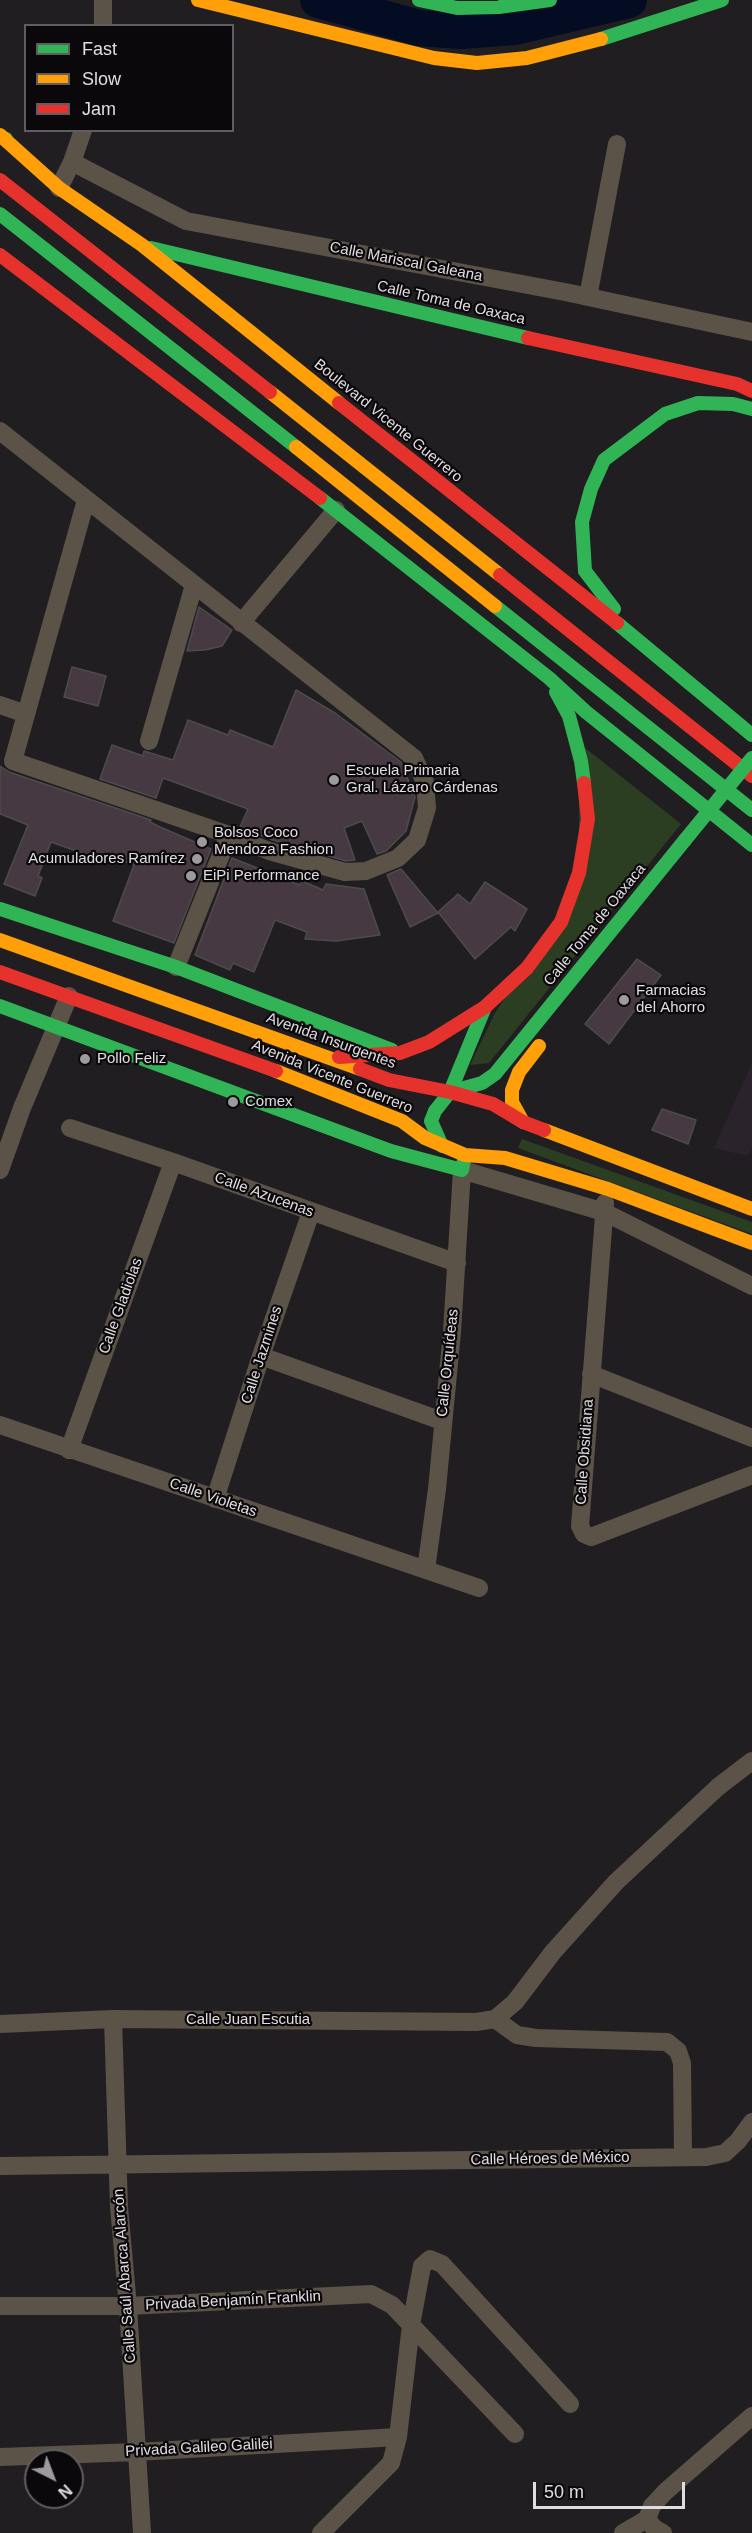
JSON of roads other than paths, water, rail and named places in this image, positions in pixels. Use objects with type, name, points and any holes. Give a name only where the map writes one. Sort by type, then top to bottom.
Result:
[{"type":"main road","points":[[198,0],[434,58],[477,63],[527,58],[601,39],[722,0]]},
{"type":"main road","points":[[419,0],[457,8],[499,8],[550,0]]},
{"type":"main road","name":"Boulevard Vicente Guerrero","points":[[2,137],[59,188],[142,245],[496,529],[631,634],[752,735]]},
{"type":"main road","points":[[0,180],[752,776]]},
{"type":"main road","points":[[0,214],[119,305],[752,810]]},
{"type":"main road","name":"Calle Toma de Oaxaca","points":[[142,245],[503,333],[737,384],[752,391]]},
{"type":"main road","points":[[0,255],[336,510],[549,678],[586,712],[752,845]]},
{"type":"main road","points":[[631,634],[585,571],[582,522],[591,489],[604,460],[665,414],[698,403],[733,404],[752,409]]},
{"type":"main road","points":[[331,1058],[400,1053],[429,1042],[485,1006],[527,968],[561,922],[579,873],[588,819],[581,761],[569,716],[549,678]]},
{"type":"main road","name":"Calle Toma de Oaxaca","points":[[450,1092],[482,1083],[495,1074],[752,758]]},
{"type":"main road","points":[[712,833],[752,783]]},
{"type":"main road","points":[[0,909],[176,967],[400,1053]]},
{"type":"main road","name":"Avenida Insurgentes","points":[[0,940],[26,965],[331,1058],[389,1080],[450,1092],[493,1104],[523,1122],[639,1168],[752,1209]]},
{"type":"main road","name":"Avenida Vicente Guerrero","points":[[0,972],[26,965],[69,996],[290,1076],[402,1121],[464,1163],[505,1158],[608,1189],[752,1243]]},
{"type":"main road","points":[[0,1006],[391,1151],[464,1163]]},
{"type":"main road","points":[[442,1146],[431,1120],[450,1092],[485,1006]]},
{"type":"main road","points":[[523,1122],[512,1102],[512,1090],[519,1072],[548,1035]]},
{"type":"street","points":[[103,0],[103,24]]},
{"type":"street","points":[[59,188],[72,162],[82,132]]},
{"type":"street","points":[[588,297],[616,144]]},
{"type":"street","name":"Calle Mariscal Galeana","points":[[72,162],[186,221],[588,297],[752,332]]},
{"type":"street","points":[[0,430],[414,758],[425,782],[427,807],[417,840],[398,858],[366,872],[345,872],[269,851],[229,835],[13,761],[86,500]]},
{"type":"street","points":[[241,623],[336,510]]},
{"type":"street","points":[[149,741],[194,585]]},
{"type":"street","points":[[0,705],[26,714]]},
{"type":"street","points":[[176,967],[229,835]]},
{"type":"street","points":[[0,1170],[22,1108],[69,996]]},
{"type":"street","name":"Calle Azucenas","points":[[70,1128],[173,1162],[457,1263]]},
{"type":"street","name":"Calle Gladiolas","points":[[69,1450],[173,1162]]},
{"type":"street","points":[[464,1163],[604,1212],[752,1286]]},
{"type":"street","name":"Calle Orquídeas","points":[[426,1570],[437,1489],[464,1163]]},
{"type":"street","name":"Calle Obsidiana","points":[[608,1189],[604,1212],[580,1526],[584,1534],[591,1536],[752,1475]]},
{"type":"street","name":"Calle Jazmines","points":[[215,1499],[311,1212]]},
{"type":"street","points":[[261,1356],[442,1421]]},
{"type":"street","points":[[591,1374],[752,1438]]},
{"type":"street","name":"Calle Violetas","points":[[0,1425],[479,1588]]},
{"type":"street","points":[[683,2157],[682,2063],[678,2051],[667,2042],[536,2038],[517,2035],[495,2019],[515,2002],[553,1952],[616,1882],[718,1787],[752,1761]]},
{"type":"street","points":[[752,1774],[752,1780]]},
{"type":"street","name":"Calle Juan Escutia","points":[[0,2024],[113,2019],[476,2022],[495,2019]]},
{"type":"street","name":"Calle Saúl Abarca Alarcón","points":[[113,2019],[119,2207],[128,2306],[142,2533]]},
{"type":"street","name":"Calle Héroes de México","points":[[0,2166],[706,2157],[725,2153],[738,2141],[752,2122]]},
{"type":"street","points":[[321,2533],[392,2463],[398,2437],[411,2325],[422,2266],[430,2259],[441,2264],[570,2404]]},
{"type":"street","name":"Privada Benjamín Franklin","points":[[0,2306],[128,2306],[371,2294],[392,2305],[411,2325]]},
{"type":"street","points":[[411,2325],[515,2434]]},
{"type":"street","points":[[623,2533],[647,2519],[652,2506],[665,2492],[752,2416]]},
{"type":"street","name":"Privada Galileo Galilei","points":[[0,2457],[137,2452],[398,2437]]},
{"type":"street","points":[[647,2519],[654,2528],[663,2533]]},
{"type":"waterway","points":[[318,0],[419,28],[461,31],[515,27],[629,0]]},
{"type":"place","name":"Escuela Primaria Gral. Lázaro Cárdenas","points":[[334,780]]},
{"type":"place","name":"Bolsos Coco Mendoza Fashion","points":[[202,842]]},
{"type":"place","name":"Acumuladores Ramírez","points":[[197,859]]},
{"type":"place","name":"EiPi Performance","points":[[191,876]]},
{"type":"place","name":"Farmacias del Ahorro","points":[[624,1000]]},
{"type":"place","name":"Pollo Feliz","points":[[85,1059]]},
{"type":"place","name":"Comex","points":[[233,1102]]}]
